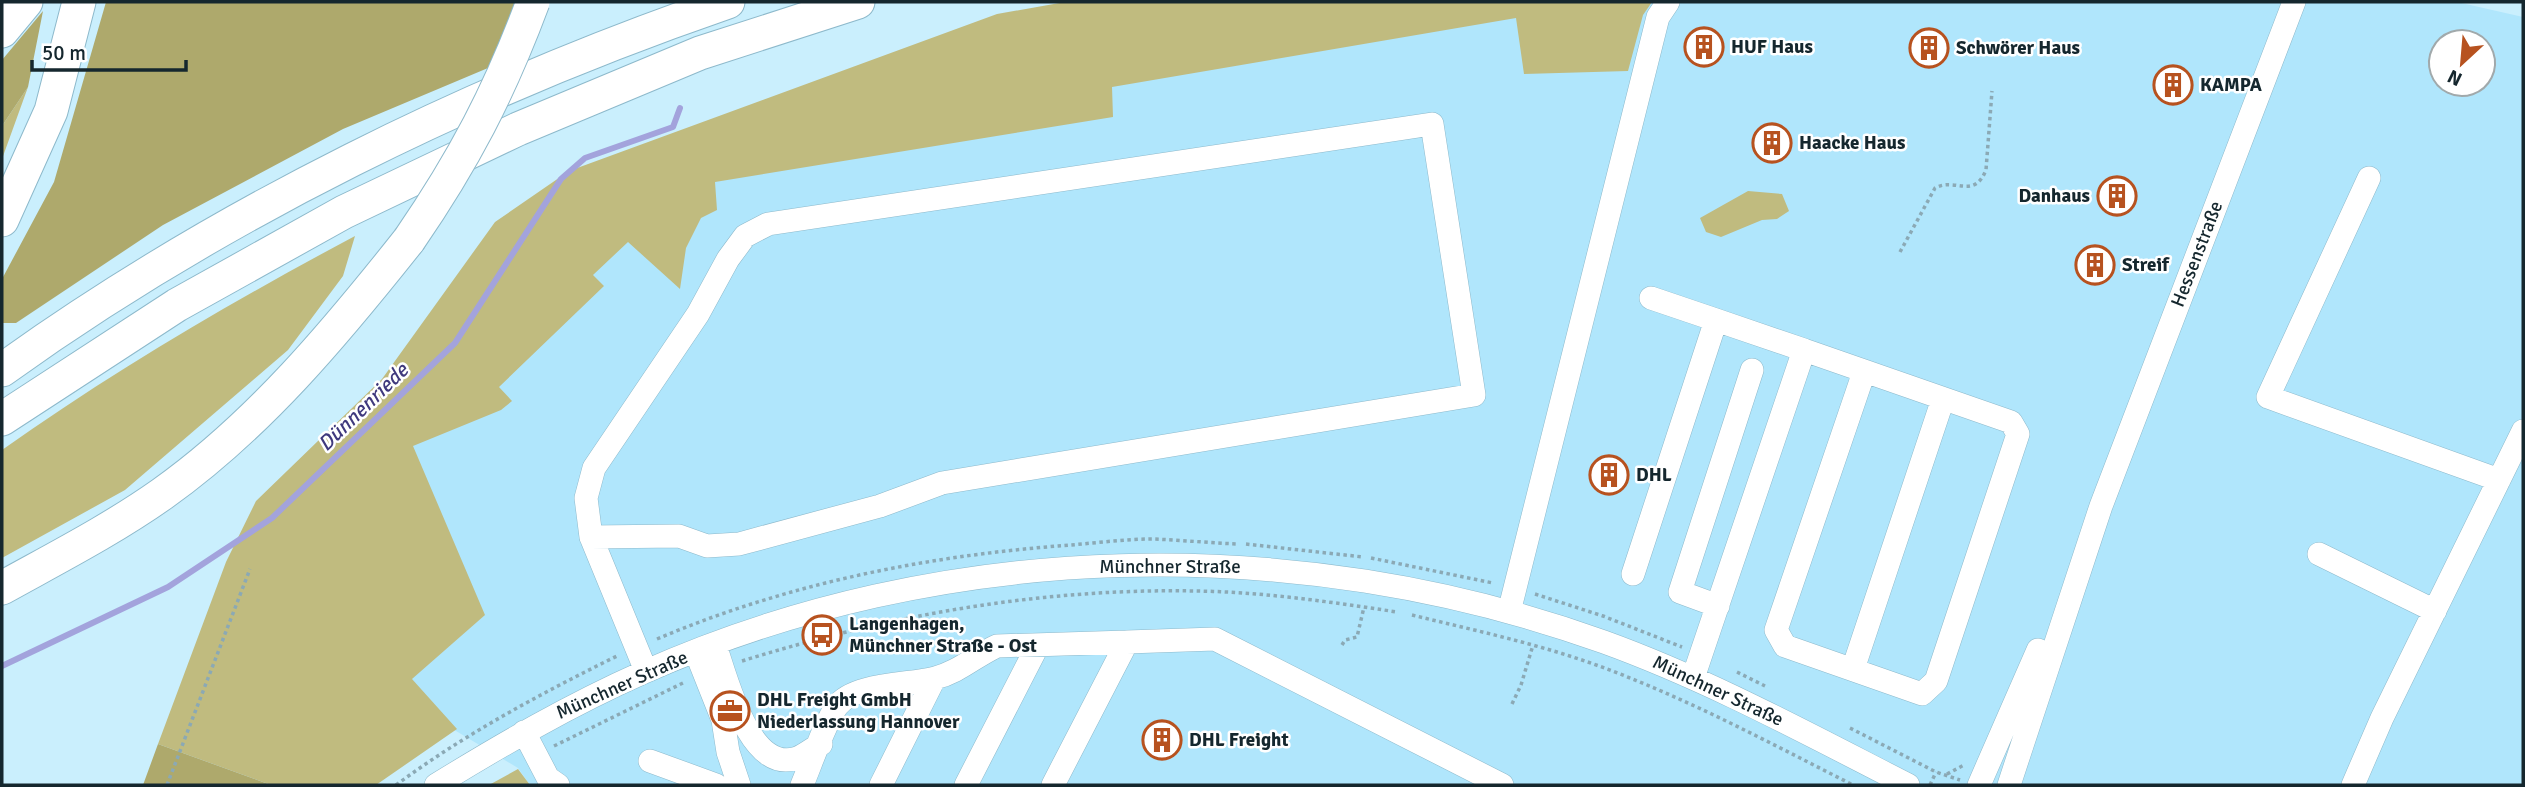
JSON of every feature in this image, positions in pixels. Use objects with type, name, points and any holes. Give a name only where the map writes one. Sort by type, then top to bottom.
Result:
[{"type":"highway","points":[[2,31],[26,2]]},
{"type":"highway","points":[[2,220],[51,111],[79,2]]},
{"type":"highway","points":[[2,588],[94,538],[163,494],[235,436],[354,309],[409,240],[468,150],[505,78],[533,2]]},
{"type":"highway","points":[[2,370],[155,269],[324,175],[481,99],[728,2]]},
{"type":"highway","points":[[2,419],[177,305],[344,212],[518,129],[700,53],[858,2]]},
{"type":"street","points":[[1509,612],[1658,18],[1668,2]]},
{"type":"street","name":"Hessenstraße","points":[[1979,785],[2101,506],[2294,2]]},
{"type":"street","points":[[591,537],[679,536],[707,546],[739,544],[880,506],[942,483],[1474,395],[1432,124],[768,224],[745,236],[727,259],[691,324],[594,468],[586,498],[591,537],[646,671]]},
{"type":"street","points":[[2369,178],[2268,397],[2499,480]]},
{"type":"street","points":[[1651,298],[2011,422],[2018,434],[1936,681],[1922,694],[1785,646],[1776,630],[1864,372]]},
{"type":"street","points":[[1633,574],[1716,320]]},
{"type":"street","points":[[1693,678],[1804,351]]},
{"type":"street","points":[[1718,607],[1680,592],[1752,370]]},
{"type":"street","points":[[1853,669],[1943,399]]},
{"type":"street","points":[[2353,785],[2382,718],[2523,431]]},
{"type":"street","name":"Hessenstraße","points":[[2009,785],[2101,506]]},
{"type":"street","points":[[2319,554],[2435,611]]},
{"type":"street","name":"Münchner Straße","points":[[436,785],[524,732],[646,671],[792,618],[873,596],[973,578],[1093,567],[1211,566],[1305,573],[1385,583],[1509,612],[1601,641],[1693,678],[1908,785]]},
{"type":"street","points":[[802,785],[837,706],[851,694],[934,678],[962,669],[980,654],[997,646],[1215,639],[1502,785]]},
{"type":"street","points":[[1053,785],[1127,642]]},
{"type":"street","points":[[966,785],[1038,645]]},
{"type":"street","points":[[706,648],[728,752],[739,785]]},
{"type":"street","points":[[706,648],[747,730],[759,748],[778,758],[796,759],[821,744]]},
{"type":"street","points":[[881,785],[934,678]]},
{"type":"street","points":[[2342,785],[2382,718]]},
{"type":"street","points":[[723,720],[741,748],[753,785]]},
{"type":"street","points":[[524,732],[548,778],[558,785]]},
{"type":"street","points":[[650,761],[716,785]]},
{"type":"path","points":[[1900,252],[1935,188],[1941,185],[1975,185],[1982,181],[1986,170],[1992,91]]},
{"type":"path","points":[[167,785],[250,569]]},
{"type":"path","points":[[1342,645],[1345,640],[1357,637],[1364,607]]},
{"type":"path","points":[[1512,705],[1534,645]]},
{"type":"path","points":[[1947,774],[1968,762]]},
{"type":"path","points":[[1930,785],[1936,772]]},
{"type":"shaded area","points":[[106,2],[517,2],[488,68],[343,129],[163,225],[16,323],[2,323],[2,279],[54,182]]},
{"type":"shaded area","points":[[1065,2],[1652,2],[1643,15],[1628,71],[1524,74],[1516,18],[1112,87],[1113,117],[715,182],[717,210],[701,218],[686,248],[680,289],[628,242],[593,275],[604,286],[499,387],[512,401],[501,410],[413,446],[485,615],[412,679],[457,729],[376,785],[271,785],[158,744],[226,562],[256,501],[382,379],[495,222],[569,171],[997,14]]},
{"type":"shaded area","points":[[1085,2],[2457,2],[2523,17],[2523,785],[530,785],[518,768],[446,725],[291,529],[566,179]]},
{"type":"shaded area","points":[[43,11],[28,87],[2,126],[2,60]]},
{"type":"shaded area","points":[[28,87],[2,159],[2,126]]},
{"type":"shaded area","points":[[1748,191],[1782,194],[1789,211],[1777,219],[1762,220],[1721,237],[1706,232],[1700,218]]},
{"type":"shaded area","points":[[355,236],[343,276],[288,350],[125,490],[2,558],[2,450],[175,337]]},
{"type":"shaded area","points":[[158,744],[271,785],[143,785]]},
{"type":"shaded area","points":[[518,769],[530,785],[489,785]]},
{"type":"waterway","name":"Dünnenriede","points":[[2,666],[168,587],[272,518],[455,343],[561,179],[585,158],[673,127],[680,108]]},
{"type":"place","name":"HUF Haus","points":[[1704,47]]},
{"type":"place","name":"Schwörer Haus","points":[[1929,48]]},
{"type":"place","name":"KAMPA","points":[[2173,85]]},
{"type":"place","name":"Haacke Haus","points":[[1772,143]]},
{"type":"place","name":"Danhaus","points":[[2117,196]]},
{"type":"place","name":"Streif","points":[[2095,265]]},
{"type":"place","name":"DHL","points":[[1609,475]]},
{"type":"place","name":"Langenhagen, Münchner Straße - Ost","points":[[822,635]]},
{"type":"place","name":"DHL Freight GmbH Niederlassung Hannover","points":[[730,711]]},
{"type":"place","name":"DHL Freight","points":[[1162,740]]}]
